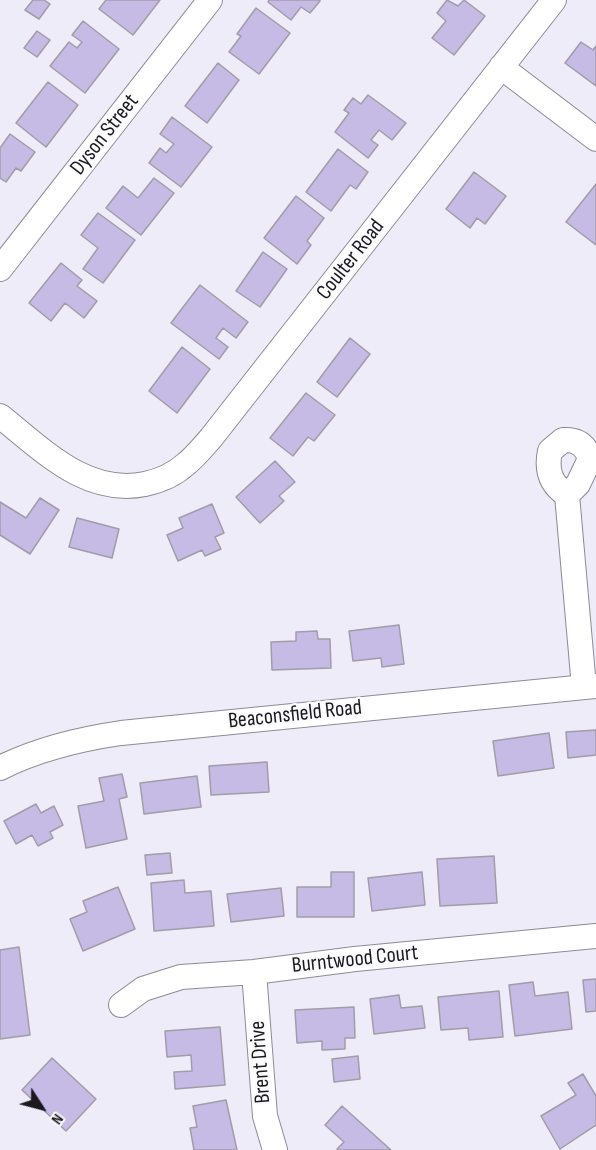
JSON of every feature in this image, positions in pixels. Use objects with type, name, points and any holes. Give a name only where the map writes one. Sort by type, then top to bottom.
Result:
[{"type":"street","name":"Dyson Street","points":[[0,269],[210,0]]},
{"type":"street","name":"Coulter Road","points":[[0,416],[63,466],[83,478],[98,483],[123,486],[151,483],[185,465],[212,438],[554,0]]},
{"type":"street","points":[[501,67],[596,139]]},
{"type":"street","points":[[567,495],[590,686]]},
{"type":"street","name":"Beaconsfield Road","points":[[0,768],[42,751],[89,738],[121,733],[590,686]]},
{"type":"street","name":"Burntwood Court","points":[[122,1005],[143,990],[181,977],[254,972],[355,959],[596,936]]},
{"type":"street","name":"Brent Drive","points":[[254,972],[265,1116],[275,1150]]},
{"type":"building","points":[[33,0],[44,0],[50,4],[39,19],[25,10]]},
{"type":"building","points":[[106,0],[160,0],[133,35],[99,9]]},
{"type":"building","points":[[269,0],[320,1],[310,13],[301,7],[291,20],[268,2]]},
{"type":"building","points":[[447,0],[458,6],[464,0],[485,16],[454,55],[432,38],[446,21],[437,13]]},
{"type":"building","points":[[256,8],[290,33],[259,74],[229,52],[241,36],[237,34]]},
{"type":"building","points":[[83,21],[119,49],[85,93],[50,66],[69,42],[77,48],[82,42],[72,35]]},
{"type":"building","points":[[37,31],[50,40],[37,57],[24,48]]},
{"type":"building","points":[[581,42],[593,50],[596,46],[596,86],[565,63]]},
{"type":"building","points":[[218,63],[239,80],[207,123],[185,106]]},
{"type":"building","points":[[48,82],[78,105],[46,147],[16,123]]},
{"type":"building","points":[[368,95],[406,123],[392,140],[379,130],[371,140],[378,145],[368,158],[335,132],[349,113],[344,110],[353,98],[361,104]]},
{"type":"building","points":[[172,117],[212,147],[181,187],[149,163],[160,148],[166,153],[174,144],[160,134]]},
{"type":"building","points":[[10,134],[35,152],[21,171],[16,168],[6,182],[0,178],[0,148]]},
{"type":"building","points":[[338,149],[368,172],[356,189],[350,185],[331,211],[306,192]]},
{"type":"building","points":[[474,172],[506,196],[485,224],[477,218],[470,228],[446,209]]},
{"type":"building","points":[[154,178],[174,193],[141,235],[106,208],[123,186],[138,198]]},
{"type":"building","points":[[596,184],[596,245],[566,222]]},
{"type":"building","points":[[296,196],[324,218],[307,241],[311,245],[297,264],[264,238]]},
{"type":"building","points":[[98,213],[135,240],[103,283],[83,269],[98,248],[81,235]]},
{"type":"building","points":[[263,252],[287,269],[260,307],[236,291]]},
{"type":"building","points":[[61,263],[82,280],[77,286],[97,301],[84,318],[65,303],[51,321],[29,303]]},
{"type":"building","points":[[200,285],[248,322],[236,338],[223,328],[216,338],[228,347],[219,359],[171,323]]},
{"type":"building","points":[[350,338],[370,354],[337,397],[317,382]]},
{"type":"building","points":[[182,347],[210,369],[177,413],[149,391]]},
{"type":"building","points":[[306,393],[335,415],[314,441],[308,437],[293,456],[270,438]]},
{"type":"building","points":[[275,461],[295,482],[279,496],[284,501],[260,523],[236,497]]},
{"type":"building","points":[[40,498],[59,510],[30,554],[0,535],[0,502],[26,518]]},
{"type":"building","points":[[212,504],[224,533],[215,537],[221,549],[205,556],[202,550],[178,561],[167,535],[183,528],[179,518]]},
{"type":"building","points":[[77,518],[119,529],[112,558],[69,547]]},
{"type":"building","points":[[399,625],[404,664],[382,667],[381,658],[353,661],[349,631]]},
{"type":"building","points":[[317,631],[318,639],[330,639],[331,668],[272,670],[271,642],[296,641],[296,632]]},
{"type":"building","points":[[596,730],[596,755],[568,758],[566,732]]},
{"type":"building","points":[[549,733],[554,768],[498,776],[493,741]]},
{"type":"building","points":[[267,762],[269,792],[211,795],[209,766]]},
{"type":"building","points":[[122,774],[127,797],[119,799],[127,839],[86,848],[78,806],[104,801],[99,778]]},
{"type":"building","points":[[197,776],[201,807],[144,814],[140,783]]},
{"type":"building","points":[[36,804],[41,813],[54,806],[63,825],[50,832],[53,838],[38,846],[32,835],[16,844],[4,821]]},
{"type":"building","points":[[170,853],[172,873],[147,875],[145,855]]},
{"type":"building","points":[[494,856],[497,903],[440,906],[437,859]]},
{"type":"building","points":[[331,872],[354,872],[354,917],[297,917],[297,887],[331,887]]},
{"type":"building","points":[[422,872],[425,905],[372,911],[368,878]]},
{"type":"building","points":[[184,880],[185,893],[211,891],[214,926],[154,931],[151,883]]},
{"type":"building","points":[[118,887],[135,929],[83,951],[70,919],[87,912],[83,901]]},
{"type":"building","points":[[281,888],[284,916],[231,922],[227,894]]},
{"type":"building","points":[[19,947],[30,1035],[0,1039],[0,950]]},
{"type":"building","points":[[596,979],[596,1011],[586,1012],[583,980]]},
{"type":"building","points":[[533,982],[535,996],[568,992],[572,1029],[515,1036],[509,985]]},
{"type":"building","points":[[499,991],[503,1037],[469,1040],[468,1028],[441,1030],[438,997]]},
{"type":"building","points":[[399,995],[401,1008],[422,1006],[425,1028],[374,1034],[370,999]]},
{"type":"building","points":[[354,1007],[355,1038],[345,1038],[345,1049],[322,1050],[322,1041],[297,1043],[295,1010]]},
{"type":"building","points":[[220,1027],[225,1085],[175,1089],[174,1072],[192,1071],[191,1055],[167,1057],[165,1031]]},
{"type":"building","points":[[358,1056],[360,1079],[334,1082],[332,1059]]},
{"type":"building","points":[[52,1058],[96,1099],[66,1131],[22,1090]]},
{"type":"building","points":[[583,1074],[596,1096],[596,1125],[560,1149],[541,1116],[576,1095],[568,1083]]},
{"type":"building","points":[[226,1100],[237,1150],[194,1150],[190,1128],[197,1127],[193,1106]]},
{"type":"building","points":[[342,1106],[391,1150],[337,1149],[344,1142],[325,1125]]}]
